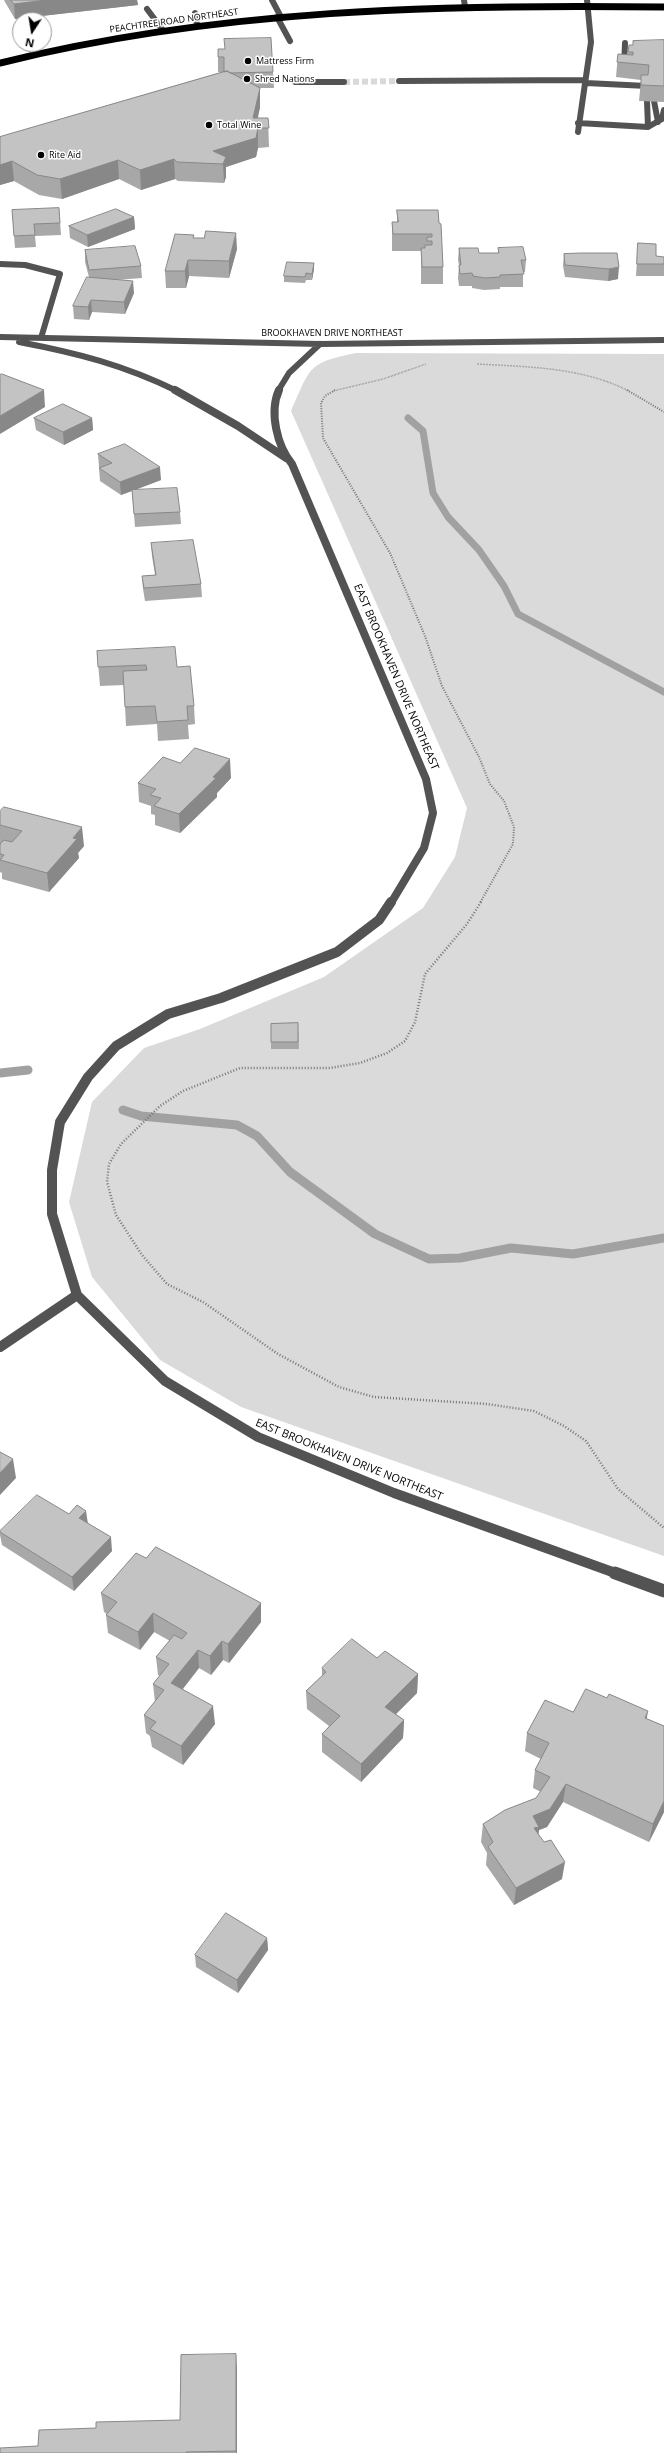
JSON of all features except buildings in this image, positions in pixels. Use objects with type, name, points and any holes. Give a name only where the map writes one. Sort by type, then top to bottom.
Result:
[{"type":"highway","name":"PEACHTREE ROAD NORTHEAST","points":[[0,63],[25,56],[162,29],[197,24],[279,17],[465,7],[587,3],[664,7]]},
{"type":"highway","points":[[0,55],[25,56]]},
{"type":"street","points":[[272,0],[290,41]]},
{"type":"street","points":[[464,0],[465,7]]},
{"type":"street","points":[[578,132],[578,123],[586,82],[591,42],[587,3]]},
{"type":"street","points":[[147,9],[162,29]]},
{"type":"street","points":[[196,13],[197,24]]},
{"type":"street","points":[[624,43],[624,70]]},
{"type":"street","points":[[621,84],[623,77]]},
{"type":"street","points":[[399,81],[586,82],[621,84],[646,88]]},
{"type":"street","points":[[295,82],[344,82]]},
{"type":"street","points":[[647,101],[648,127]]},
{"type":"street","points":[[654,101],[661,120]]},
{"type":"street","points":[[578,123],[648,127],[661,120],[664,110]]},
{"type":"street","points":[[0,264],[25,265],[60,274],[58,288],[42,328],[41,338]]},
{"type":"street","name":"BROOKHAVEN DRIVE NORTHEAST","points":[[0,338],[320,344],[664,340]]},
{"type":"street","name":"EAST BROOKHAVEN DRIVE NORTHEAST","points":[[0,338],[81,354],[146,375],[241,426],[286,458],[292,464],[426,779],[433,813],[424,848],[406,881],[379,920],[349,943],[330,954],[221,998],[168,1014],[116,1046],[88,1077],[60,1122],[52,1170],[52,1214],[77,1295],[165,1380],[258,1437],[401,1495],[664,1591]]},
{"type":"street","name":"EAST BROOKHAVEN DRIVE NORTHEAST","points":[[286,458],[275,424],[273,408],[276,394],[288,372],[320,344]]},
{"type":"street","points":[[0,1347],[77,1295]]},
{"type":"path","points":[[428,364],[378,380],[335,390],[325,396],[321,403],[323,438],[390,554],[425,636],[442,686],[479,757],[490,784],[506,808],[514,827],[512,844],[490,888],[467,924],[425,974],[415,1022],[405,1041],[381,1056],[360,1063],[330,1068],[240,1068],[183,1091],[160,1106],[121,1144],[109,1164],[107,1182],[116,1215],[142,1255],[167,1284],[203,1302],[278,1354],[339,1387],[374,1397],[487,1404],[534,1411],[564,1426],[586,1441],[618,1489],[664,1528]]},
{"type":"path","points":[[476,364],[584,373],[627,388],[664,412]]},
{"type":"shaded area","points":[[356,353],[664,354],[664,1556],[241,1407],[160,1360],[92,1277],[69,1202],[92,1102],[144,1048],[200,1029],[324,977],[423,908],[455,857],[467,808],[291,411],[307,376],[313,369],[319,364],[328,360]]},
{"type":"waterway","points":[[408,418],[423,431],[433,493],[448,517],[479,550],[504,586],[518,614],[664,692]]},
{"type":"waterway","points":[[0,1073],[28,1070]]},
{"type":"waterway","points":[[123,1110],[141,1116],[237,1125],[257,1136],[290,1172],[375,1234],[429,1259],[460,1258],[511,1248],[573,1254],[664,1238]]},
{"type":"tunnel","points":[[344,82],[399,81]]},
{"type":"place","name":"Mattress Firm","points":[[248,61]]},
{"type":"place","name":"Shred Nations","points":[[247,79]]},
{"type":"place","name":"Total Wine","points":[[209,125]]},
{"type":"place","name":"Rite Aid","points":[[41,155]]}]
